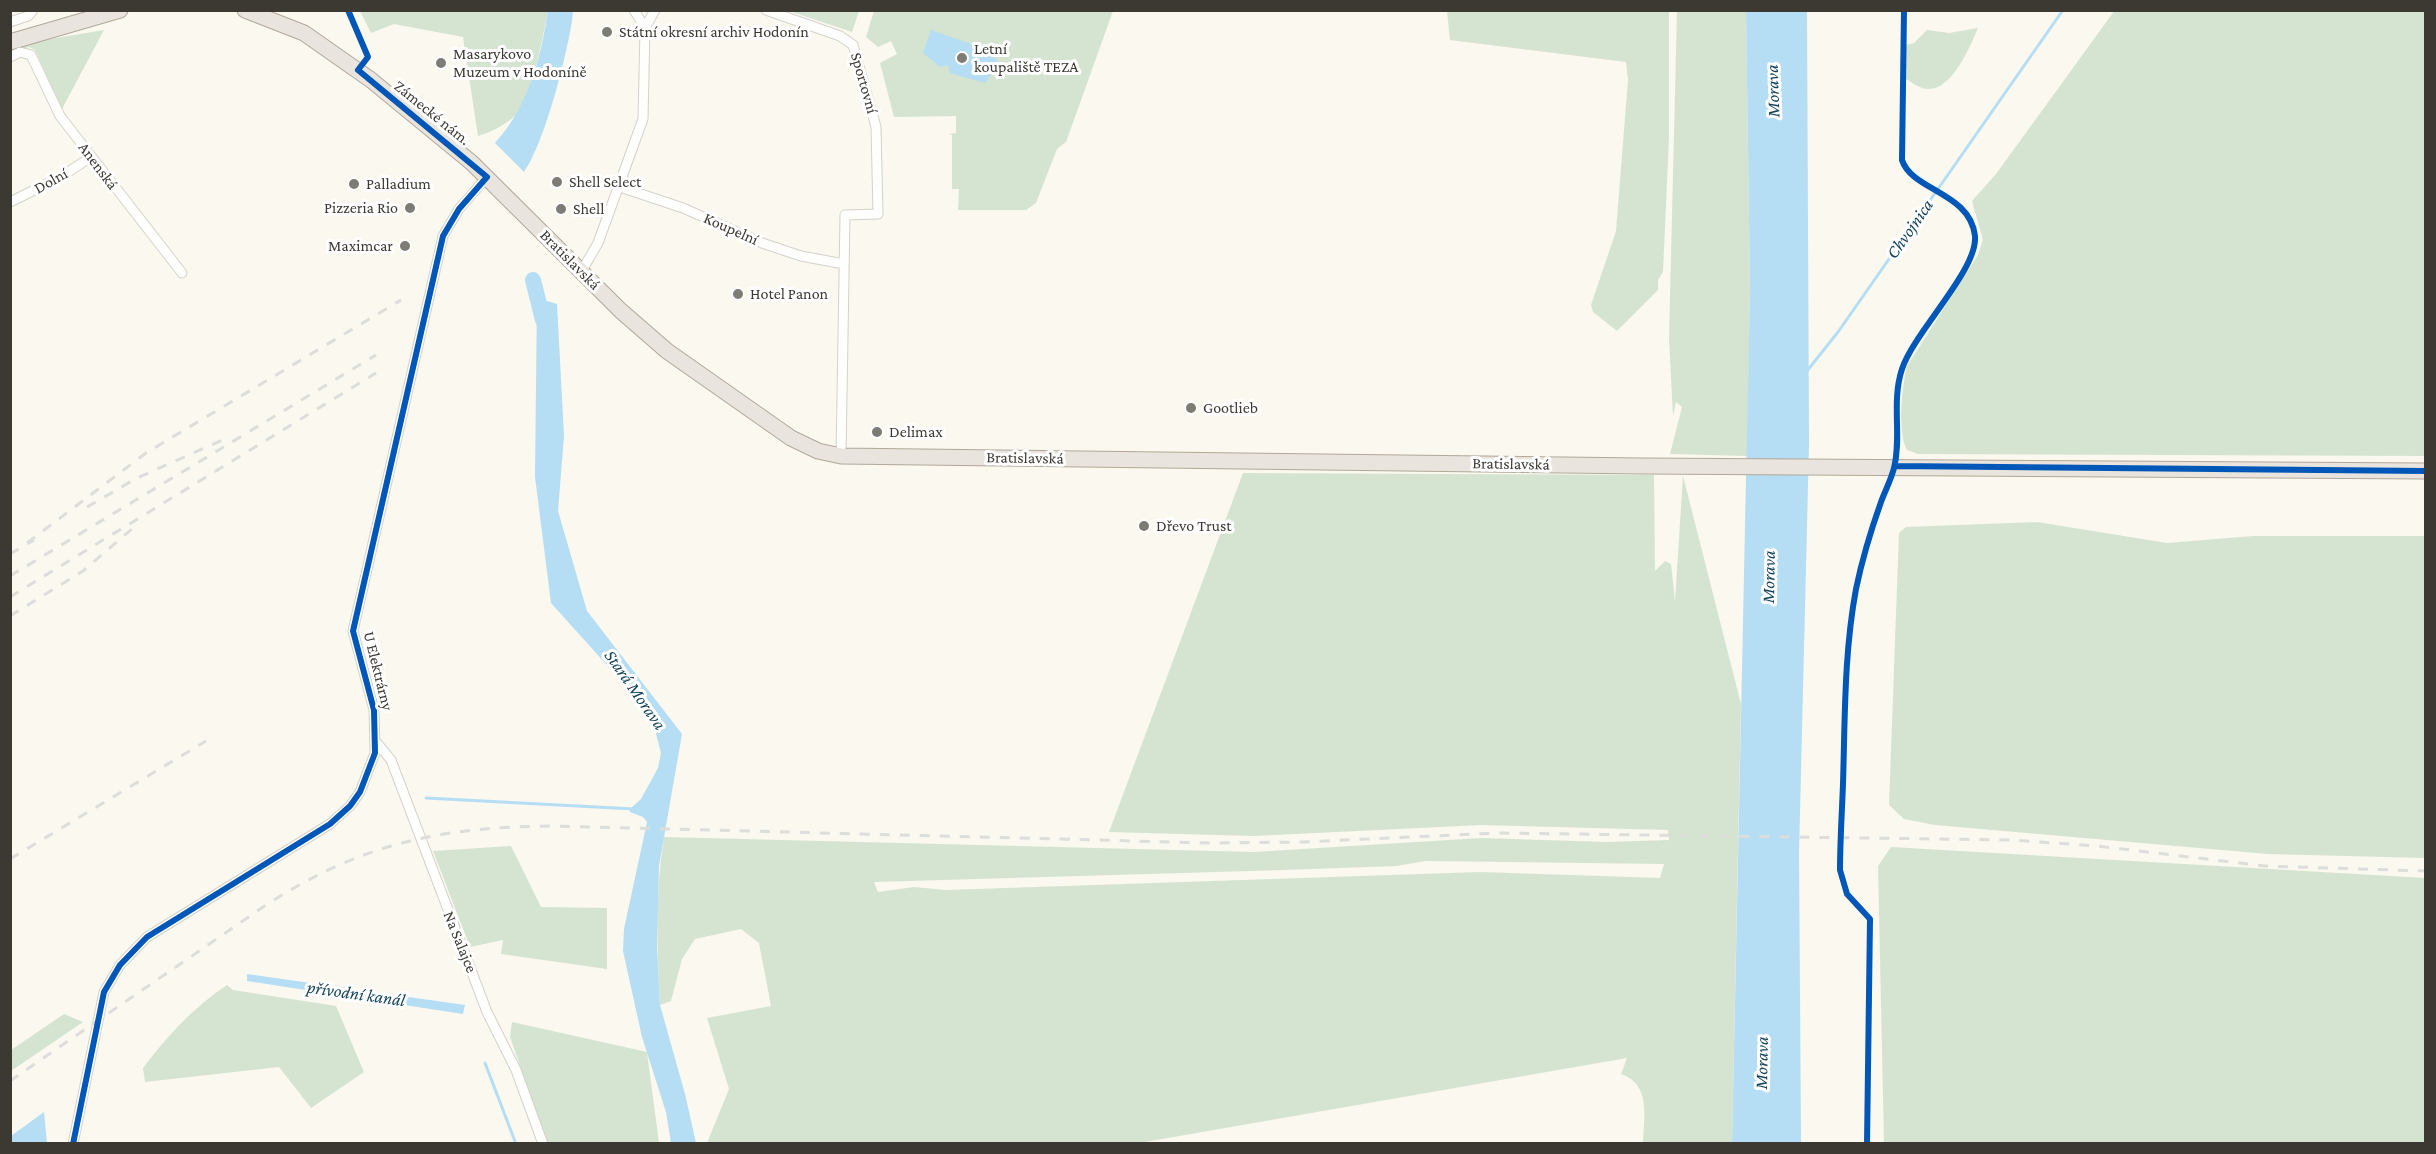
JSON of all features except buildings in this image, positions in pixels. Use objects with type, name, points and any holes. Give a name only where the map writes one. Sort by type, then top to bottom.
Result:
[{"type":"main road","points":[[10,42],[120,10]]},
{"type":"main road","name":"Zámecké nám.","points":[[245,10],[288,25],[319,42],[371,80],[487,177]]},
{"type":"main road","name":"Bratislavská","points":[[487,177],[648,336],[773,426],[807,447],[841,456],[1665,466],[2426,471]]},
{"type":"street","points":[[14,18],[27,16],[33,10]]},
{"type":"street","points":[[634,10],[645,28]]},
{"type":"street","points":[[581,272],[598,243],[643,118],[645,28],[655,10]]},
{"type":"street","name":"Sportovní","points":[[766,10],[840,36],[853,45],[876,127],[878,214],[845,215],[844,264]]},
{"type":"street","name":"Anenská","points":[[10,57],[26,53],[31,55],[60,116],[182,273]]},
{"type":"street","name":"Dolní","points":[[10,202],[59,178],[91,157]]},
{"type":"street","name":"U Elektrárny","points":[[73,1143],[104,992],[120,965],[147,937],[330,824],[350,806],[366,779],[377,743],[374,710],[353,631],[443,236],[459,209],[487,177]]},
{"type":"street","name":"Koupelní","points":[[620,187],[683,208],[762,243],[801,256],[844,264]]},
{"type":"street","points":[[841,456],[844,264]]},
{"type":"street","name":"Na Salajce","points":[[377,743],[391,760],[487,1012],[516,1070],[543,1143]]},
{"type":"green space","points":[[859,10],[852,32],[789,11]]},
{"type":"green space","points":[[2115,10],[2425,11],[2425,456],[1918,454],[1907,450],[1901,420],[1903,385],[1907,366],[1978,255],[1983,240],[1972,201],[1996,174]]},
{"type":"green space","points":[[360,11],[548,11],[536,65],[523,105],[518,113],[504,124],[478,136],[463,37],[394,24],[371,33]]},
{"type":"green space","points":[[874,11],[1113,11],[1066,142],[1057,149],[1036,203],[1026,210],[958,210],[959,189],[952,189],[952,135],[949,134],[956,133],[956,116],[894,117],[880,63],[897,54],[891,41],[878,47],[866,37]]},
{"type":"green space","points":[[1447,11],[1669,11],[1669,137],[1663,272],[1658,280],[1658,290],[1617,331],[1593,312],[1591,305],[1616,231],[1628,80],[1626,62],[1450,40]]},
{"type":"green space","points":[[1677,11],[1746,11],[1750,289],[1747,456],[1670,454],[1682,407],[1676,402],[1673,416],[1669,338]]},
{"type":"green space","points":[[1978,28],[1959,66],[1945,83],[1925,89],[1906,79],[1906,45],[1914,43],[1927,30],[1949,33]]},
{"type":"green space","points":[[104,30],[62,109],[35,50],[29,47],[11,53],[11,49],[44,40]]},
{"type":"green space","points":[[1243,473],[1654,475],[1655,571],[1665,561],[1671,564],[1675,601],[1683,476],[1741,704],[1732,1143],[1643,1143],[1644,1102],[1637,1085],[1621,1074],[1627,1058],[1139,1143],[707,1143],[729,1089],[707,1018],[771,1006],[759,943],[741,929],[695,939],[682,959],[671,1001],[660,1005],[658,900],[664,837],[1254,852],[1481,838],[1607,842],[1669,840],[1668,830],[1481,825],[1254,836],[1109,832]],"holes":[[[1426,861],[1664,864],[1660,878],[1480,872],[946,890],[914,887],[878,892],[874,882],[1396,866]]]},
{"type":"green space","points":[[2037,522],[2167,543],[2253,536],[2425,536],[2425,858],[2268,854],[1935,825],[1904,819],[1889,805],[1899,533],[1906,527]]},
{"type":"green space","points":[[511,846],[541,907],[607,908],[607,969],[501,954],[503,940],[470,947],[433,851]]},
{"type":"green space","points":[[1891,847],[2425,878],[2425,1143],[1884,1143],[1878,866]]},
{"type":"green space","points":[[227,985],[233,990],[336,1006],[364,1072],[311,1108],[279,1067],[145,1082],[143,1068],[162,1045],[192,1012]]},
{"type":"green space","points":[[64,1014],[83,1022],[11,1071],[11,1050]]},
{"type":"green space","points":[[512,1022],[647,1052],[659,1143],[547,1143],[510,1037]]},
{"type":"water","points":[[548,10],[573,11],[572,21],[560,77],[547,121],[540,141],[524,172],[495,143],[516,114],[531,81],[537,64]]},
{"type":"water","name":"Morava","points":[[1746,11],[1807,11],[1809,444],[1799,853],[1801,1143],[1732,1144],[1750,289]]},
{"type":"water","name":"Letní koupaliště TEZA","points":[[931,30],[990,52],[999,63],[985,83],[950,73],[948,65],[940,67],[923,53]]},
{"type":"water","points":[[537,298],[557,304],[564,436],[558,511],[587,611],[682,734],[659,866],[657,946],[660,1005],[696,1143],[671,1143],[666,1112],[642,1037],[623,951],[624,929],[647,822],[643,817],[630,812],[630,809],[641,799],[658,768],[661,753],[651,714],[551,603],[535,477]]},
{"type":"water","name":"přívodní kanál","points":[[247,974],[465,1005],[463,1014],[247,981]]},
{"type":"water","points":[[44,1112],[47,1143],[11,1143],[11,1136]]},
{"type":"waterway","name":"Chvojnica","points":[[1807,371],[1838,332],[2063,10]]},
{"type":"waterway","name":"Stará Morava","points":[[533,280],[543,320]]},
{"type":"waterway","points":[[426,798],[634,809]]},
{"type":"waterway","points":[[485,1063],[516,1144]]},
{"type":"railway","points":[[27,543],[146,453],[401,300]]},
{"type":"railway","points":[[10,576],[376,355]]},
{"type":"railway","points":[[10,597],[376,373]]},
{"type":"railway","points":[[87,507],[137,478],[227,438]]},
{"type":"railway","points":[[10,616],[83,571],[132,529]]},
{"type":"railway","points":[[10,554],[34,540]]},
{"type":"railway","points":[[10,859],[206,741]]},
{"type":"railway","points":[[10,1081],[266,905],[301,884],[369,853],[438,835],[474,830],[553,826],[1212,843],[1302,842],[1498,833],[2012,840],[2097,846],[2265,866],[2426,871]]},
{"type":"cycle path","points":[[73,1144],[104,992],[120,965],[147,937],[330,824],[350,806],[360,792],[375,753],[374,710],[353,631],[443,236],[459,209],[487,177],[358,70],[368,57],[348,10]]},
{"type":"cycle path","points":[[1867,1144],[1870,919],[1847,894],[1840,870],[1849,637],[1856,589],[1864,556],[1894,468],[1897,444],[1897,394],[1902,369],[1919,337],[1967,266],[1975,236],[1971,221],[1963,210],[1917,179],[1902,160],[1904,10]]},
{"type":"cycle path","points":[[1895,466],[2426,471]]},
{"type":"place","name":"Státní okresní archiv Hodonín","points":[[607,32]]},
{"type":"place","name":"Letní koupaliště TEZA","points":[[962,58]]},
{"type":"place","name":"Masarykovo Muzeum v Hodoníně","points":[[441,63]]},
{"type":"place","name":"Shell Select","points":[[557,182]]},
{"type":"place","name":"Palladium","points":[[354,184]]},
{"type":"place","name":"Pizzeria Rio","points":[[410,208]]},
{"type":"place","name":"Shell","points":[[561,209]]},
{"type":"place","name":"Maximcar","points":[[405,246]]},
{"type":"place","name":"Hotel Panon","points":[[738,294]]},
{"type":"place","name":"Gootlieb","points":[[1191,408]]},
{"type":"place","name":"Delimax","points":[[877,432]]},
{"type":"place","name":"Dřevo Trust","points":[[1144,526]]}]
